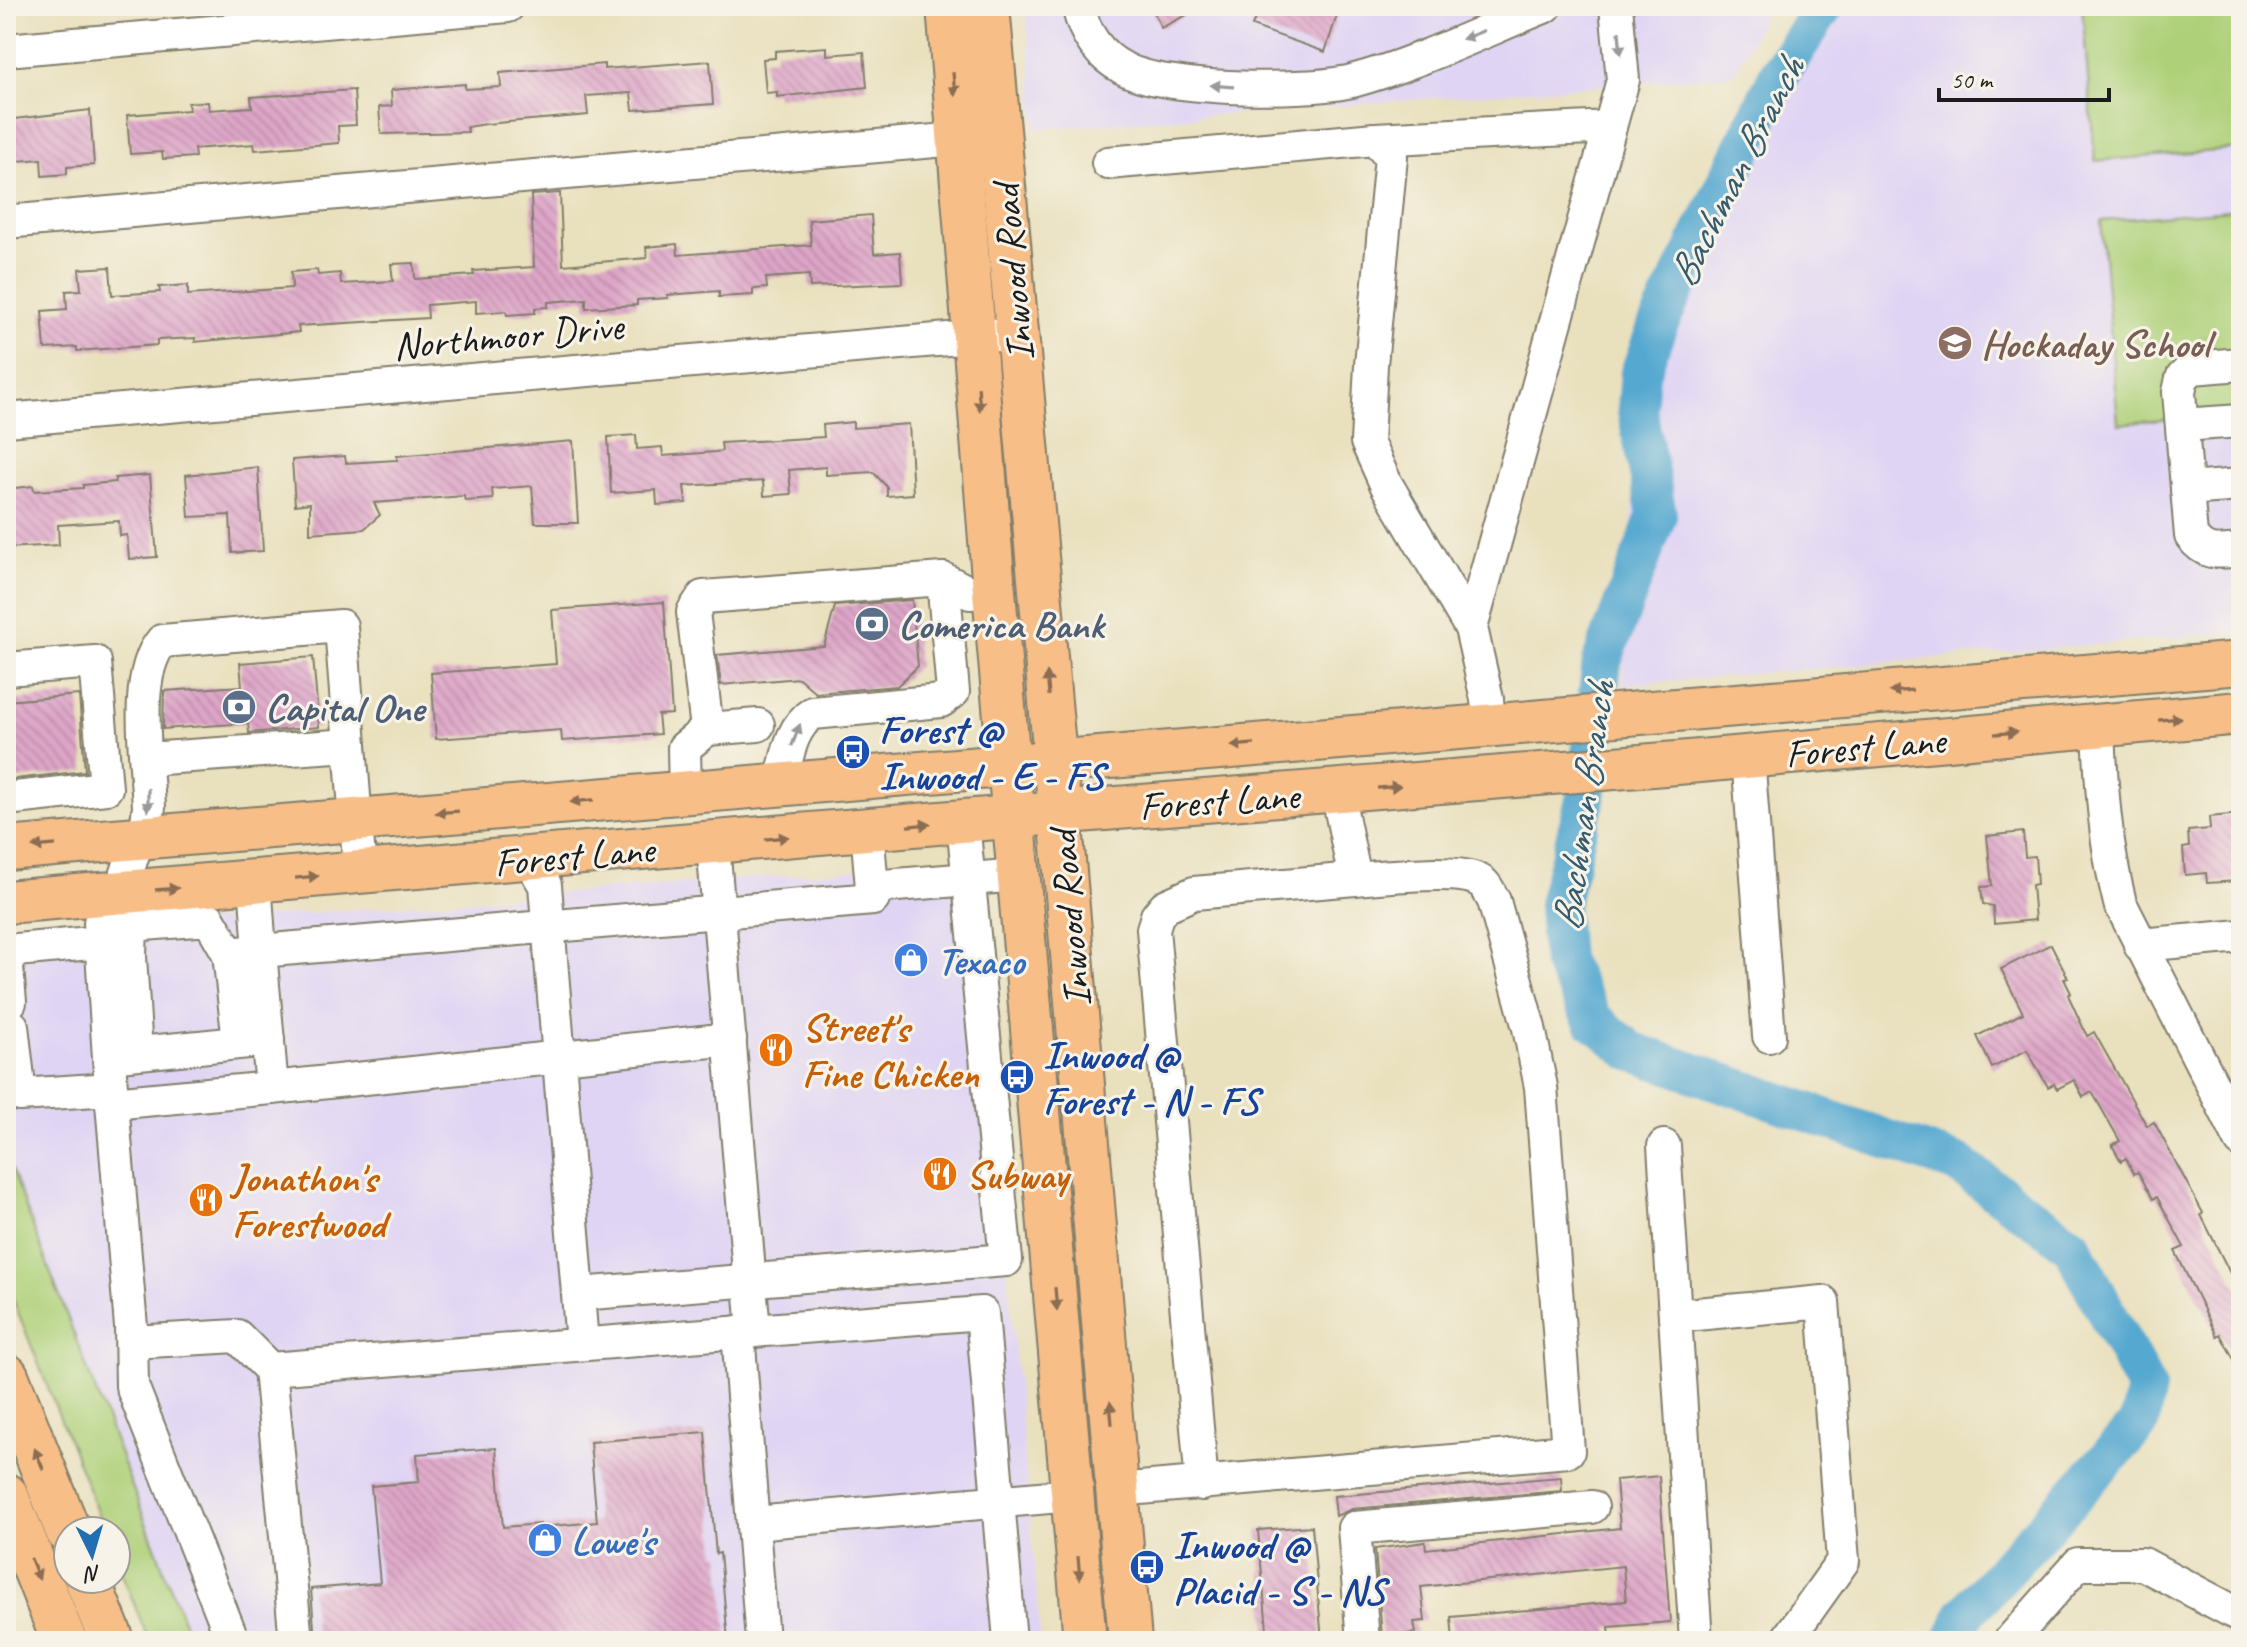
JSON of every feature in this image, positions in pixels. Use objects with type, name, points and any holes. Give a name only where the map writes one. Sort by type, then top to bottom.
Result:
[{"type":"highway","points":[[6,1376],[62,1515]]},
{"type":"highway","points":[[6,1496],[64,1641]]},
{"type":"highway","points":[[93,1595],[112,1641]]},
{"type":"main road","name":"Inwood Road","points":[[948,6],[994,591],[1085,1641]]},
{"type":"main road","name":"Inwood Road","points":[[988,6],[1130,1641]]},
{"type":"main road","name":"Forest Lane","points":[[6,849],[1671,708],[2241,663]]},
{"type":"main road","points":[[2063,678],[2082,694],[2099,725],[2112,705],[2131,691],[2241,679]]},
{"type":"main road","name":"Forest Lane","points":[[26,900],[2241,713]]},
{"type":"main road","points":[[645,849],[693,821],[742,811],[767,802],[780,785]]},
{"type":"main road","points":[[524,806],[529,859]]},
{"type":"main road","points":[[1039,1110],[1085,1106]]},
{"type":"main road","points":[[1072,1495],[1117,1490]]},
{"type":"street","points":[[6,50],[508,6]]},
{"type":"street","points":[[1078,6],[1082,25],[1099,50],[1124,69],[1162,80],[1268,88],[1315,87],[1350,81],[1383,71],[1546,6]]},
{"type":"street","points":[[1471,628],[1623,80],[1616,6]]},
{"type":"street","points":[[1108,163],[1375,139],[1610,127]]},
{"type":"street","points":[[6,222],[958,139]]},
{"type":"street","points":[[1375,139],[1391,157],[1371,365],[1367,442],[1386,484],[1471,628],[1487,699],[1489,724]]},
{"type":"street","name":"Northmoor Drive","points":[[6,420],[1018,333]]},
{"type":"street","points":[[2241,364],[2192,368],[2182,378],[2179,392],[2191,536],[2200,548],[2214,552],[2241,550]]},
{"type":"street","points":[[2182,425],[2241,421]]},
{"type":"street","points":[[2187,489],[2241,485]]},
{"type":"street","points":[[707,729],[693,612],[703,597],[943,579],[970,593],[994,591]]},
{"type":"street","points":[[780,785],[795,733],[802,720],[813,713],[941,701],[953,692],[943,579]]},
{"type":"street","points":[[123,840],[147,822],[144,694],[152,652],[162,641],[341,626],[360,872]]},
{"type":"street","points":[[6,669],[95,662],[106,788],[123,840],[121,892],[100,922],[111,952],[122,1054],[111,1096],[132,1342],[132,1386],[233,1641]]},
{"type":"street","points":[[685,793],[684,748],[707,729],[758,725]]},
{"type":"street","points":[[2099,725],[2101,794],[2120,903],[2241,1141]]},
{"type":"street","points":[[147,759],[350,745]]},
{"type":"street","points":[[1748,756],[1769,1036]]},
{"type":"street","points":[[6,799],[106,788]]},
{"type":"street","points":[[1337,791],[1352,863]]},
{"type":"street","points":[[963,822],[1006,1260]]},
{"type":"street","points":[[111,952],[131,925],[209,919],[245,952],[873,899],[867,830]]},
{"type":"street","points":[[713,844],[750,1280],[746,1332],[753,1523],[762,1641]]},
{"type":"street","points":[[529,859],[545,885],[582,1344]]},
{"type":"street","points":[[1117,1490],[1202,1484],[1568,1451],[1541,1087],[1529,1028],[1494,901],[1487,887],[1478,879],[1352,863],[1194,893],[1165,906],[1157,916],[1153,929],[1202,1484]]},
{"type":"street","points":[[872,887],[1019,875]]},
{"type":"street","points":[[255,882],[245,952],[254,1041],[272,1088]]},
{"type":"street","points":[[26,900],[50,947]]},
{"type":"street","points":[[2140,945],[2241,936]]},
{"type":"street","points":[[111,952],[50,947],[6,953],[20,1095],[111,1096],[272,1088],[730,1039]]},
{"type":"street","points":[[980,996],[1029,992]]},
{"type":"street","points":[[122,1054],[254,1041]]},
{"type":"street","points":[[992,1113],[1039,1110]]},
{"type":"street","points":[[1664,1146],[1696,1641]]},
{"type":"street","points":[[579,1294],[1052,1254]]},
{"type":"street","points":[[1675,1316],[1823,1302],[1843,1561],[1786,1641]]},
{"type":"street","points":[[270,1369],[982,1313],[1010,1641]]},
{"type":"street","points":[[132,1342],[237,1336],[270,1369],[296,1641]]},
{"type":"street","points":[[753,1523],[1072,1495]]},
{"type":"street","points":[[1363,1641],[1354,1528],[1592,1507]]},
{"type":"street","points":[[2010,1641],[2078,1564],[2143,1564],[2241,1616]]},
{"type":"shaded area","points":[[1026,6],[1769,6],[1733,75],[1036,129]]},
{"type":"shaded area","name":"Hockaday School","points":[[1837,6],[2241,6],[2241,632],[1622,685],[1635,476],[1642,418],[1655,368],[1682,318],[1703,257],[1786,86]]},
{"type":"shaded area","points":[[970,861],[1041,1641],[191,1641],[6,1156],[6,1112],[13,1111],[6,1088],[6,937]]},
{"type":"green space","points":[[2082,6],[2241,6],[2241,149],[2095,161]]},
{"type":"green space","points":[[2241,209],[2241,413],[2118,424],[2101,221]]},
{"type":"green space","points":[[6,1156],[191,1641],[149,1641],[130,1595],[132,1515],[99,1515],[6,1282]]},
{"type":"building","points":[[1151,6],[1204,6],[1161,28]]},
{"type":"building","points":[[1260,6],[1340,6],[1325,52],[1252,26]]},
{"type":"building","points":[[827,47],[827,55],[864,52],[867,87],[777,97],[777,92],[766,93],[763,59],[775,58],[775,51]]},
{"type":"building","points":[[710,61],[713,104],[633,110],[631,93],[586,96],[588,115],[486,124],[467,127],[468,132],[381,134],[379,107],[392,106],[391,90],[465,84],[465,89],[501,87],[500,73],[604,64],[604,69]]},
{"type":"building","points":[[354,90],[356,125],[338,126],[339,143],[255,150],[254,144],[194,149],[195,157],[163,159],[162,152],[130,154],[127,115],[189,110],[188,103],[208,102],[209,110],[252,107],[251,97]]},
{"type":"building","points":[[90,110],[94,165],[67,167],[67,174],[42,176],[41,159],[6,162],[6,120]]},
{"type":"building","points":[[560,193],[563,265],[647,258],[646,247],[677,244],[678,255],[811,245],[809,220],[871,215],[874,254],[900,252],[902,283],[810,287],[809,275],[766,278],[767,288],[753,289],[753,295],[719,297],[719,291],[667,295],[668,298],[637,300],[637,305],[586,308],[586,299],[548,302],[548,307],[535,308],[535,313],[507,315],[506,311],[476,313],[476,301],[427,305],[428,318],[298,326],[299,332],[195,342],[195,338],[157,340],[157,345],[77,351],[77,347],[45,349],[42,311],[67,309],[66,291],[81,290],[79,269],[110,267],[112,295],[160,292],[159,287],[188,285],[188,295],[292,288],[291,272],[317,270],[318,275],[340,273],[341,284],[393,281],[391,264],[414,263],[415,279],[534,267],[531,195]]},
{"type":"building","points":[[853,422],[853,428],[909,424],[913,494],[887,496],[887,487],[873,472],[826,475],[826,467],[789,470],[791,494],[764,496],[763,481],[684,486],[686,503],[657,505],[656,490],[611,493],[608,437],[636,435],[637,449],[662,447],[663,456],[722,451],[721,443],[824,437],[823,425]]},
{"type":"building","points":[[573,441],[578,523],[535,523],[532,486],[492,489],[493,499],[465,501],[464,496],[374,503],[380,515],[364,529],[310,533],[310,503],[295,505],[292,460],[345,456],[346,463],[397,460],[397,456]]},
{"type":"building","points":[[258,467],[263,551],[232,553],[230,515],[189,517],[186,475]]},
{"type":"building","points":[[150,475],[157,557],[129,559],[127,535],[120,536],[119,521],[58,525],[59,545],[6,548],[6,489],[33,486],[34,491],[83,488],[83,485],[115,482],[115,478]]},
{"type":"building","name":"Comerica Bank","points":[[912,600],[918,666],[897,686],[816,693],[799,678],[721,685],[717,655],[824,646],[835,606]]},
{"type":"building","points":[[664,602],[672,714],[658,715],[660,734],[562,741],[561,730],[436,739],[431,673],[556,664],[552,610]]},
{"type":"building","name":"Capital One","points":[[313,657],[319,727],[249,733],[248,723],[163,729],[164,691],[242,686],[240,663]]},
{"type":"building","points":[[79,695],[85,771],[6,780],[6,701]]},
{"type":"building","points":[[2241,814],[2239,881],[2207,883],[2206,873],[2185,875],[2183,848],[2189,847],[2188,831],[2210,829],[2209,817]]},
{"type":"building","points":[[2023,832],[2025,857],[2035,856],[2037,884],[2032,885],[2035,920],[1994,924],[1993,906],[1983,904],[1981,887],[1992,886],[1987,836]]},
{"type":"building","points":[[2051,944],[2068,978],[2064,979],[2071,993],[2068,995],[2087,1036],[2094,1032],[2147,1126],[2154,1122],[2203,1213],[2201,1215],[2241,1295],[2241,1372],[2220,1334],[2217,1336],[2175,1251],[2184,1247],[2157,1197],[2153,1199],[2126,1158],[2121,1161],[2112,1145],[2120,1141],[2092,1092],[2083,1097],[2074,1080],[2057,1089],[2054,1084],[2048,1087],[2027,1050],[1992,1068],[1977,1036],[2023,1013],[2001,969]]},
{"type":"building","name":"Lowe's","points":[[705,1432],[716,1554],[720,1553],[728,1641],[315,1641],[311,1589],[380,1583],[371,1486],[419,1482],[417,1454],[496,1448],[503,1527],[540,1524],[540,1527],[597,1522],[590,1442]]},
{"type":"building","points":[[1659,1476],[1670,1622],[1609,1627],[1610,1641],[1453,1641],[1451,1617],[1626,1601],[1623,1566],[1421,1587],[1425,1621],[1414,1622],[1416,1633],[1382,1637],[1375,1549],[1425,1542],[1426,1549],[1620,1528],[1616,1480]]},
{"type":"building","points":[[1561,1477],[1562,1491],[1352,1509],[1336,1516],[1334,1496]]},
{"type":"building","points":[[1312,1526],[1322,1641],[1268,1641],[1258,1530]]},
{"type":"waterway","name":"Bachman Branch","points":[[1824,6],[1779,74],[1657,327],[1640,373],[1637,410],[1657,515],[1602,661],[1586,797],[1558,905],[1562,960],[1593,1020],[1631,1051],[1958,1164],[2072,1246],[2146,1388],[2139,1424],[1965,1614],[1953,1641]]},
{"type":"place","name":"Hockaday School","points":[[1955,343]]},
{"type":"place","name":"Comerica Bank","points":[[872,624]]},
{"type":"place","name":"Capital One","points":[[239,707]]},
{"type":"place","name":"Forest @ Inwood - E - FS","points":[[853,752]]},
{"type":"place","name":"Texaco","points":[[911,960]]},
{"type":"place","name":"Street's Fine Chicken","points":[[776,1050]]},
{"type":"place","name":"Inwood @ Forest - N - FS","points":[[1017,1077]]},
{"type":"place","name":"Subway","points":[[940,1174]]},
{"type":"place","name":"Jonathon's Forestwood","points":[[206,1200]]},
{"type":"place","name":"Lowe's","points":[[545,1540]]},
{"type":"place","name":"Inwood @ Placid - S - NS","points":[[1147,1567]]}]
